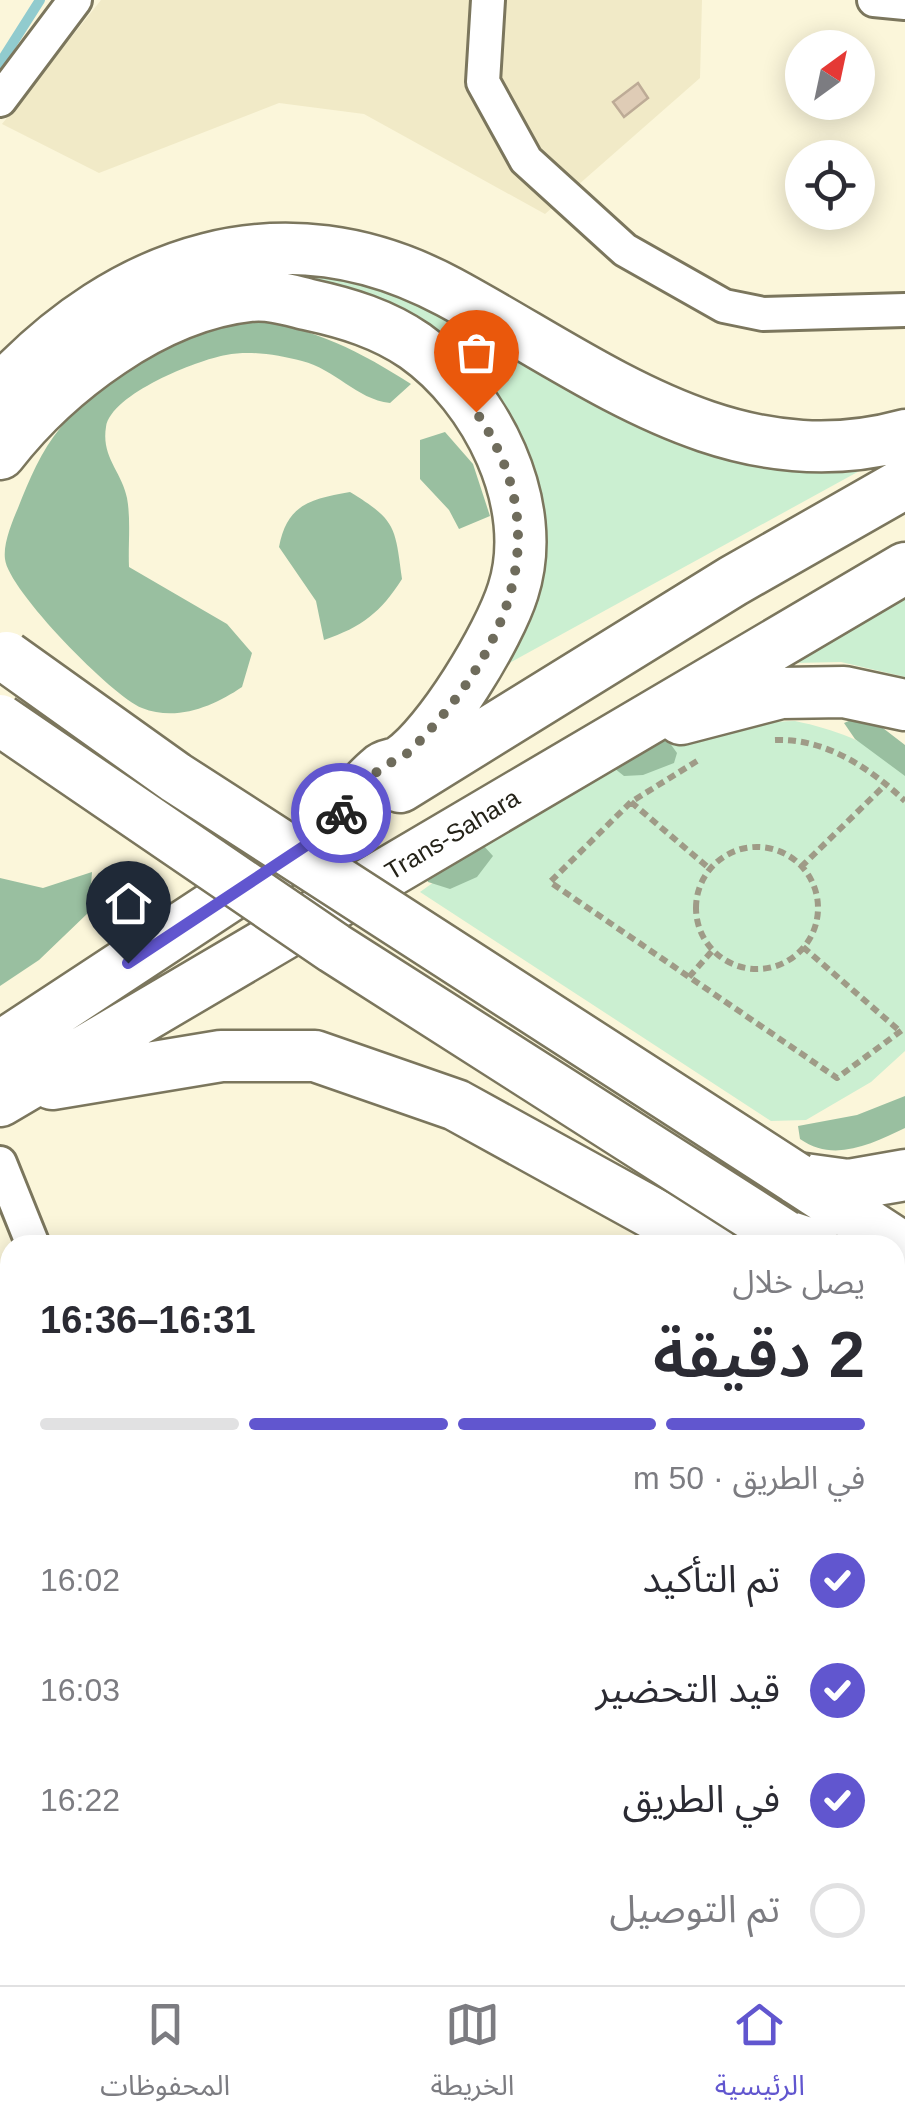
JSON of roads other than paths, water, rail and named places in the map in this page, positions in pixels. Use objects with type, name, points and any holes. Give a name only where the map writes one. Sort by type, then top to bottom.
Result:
[{"type":"highway","points":[[0,391],[36,350],[65,328],[158,273],[210,256],[301,249],[412,275],[618,390],[710,431],[754,442],[804,447],[848,446],[905,435]]},
{"type":"highway","points":[[0,454],[55,394],[127,343],[221,301],[277,296],[358,317],[412,344],[440,365],[491,434],[502,460],[518,511],[516,581],[493,639],[430,729],[399,762],[383,766],[320,836]]},
{"type":"highway","points":[[6,1080],[320,836],[732,581],[905,483]]},
{"type":"highway","name":"Trans-Sahara","points":[[6,1080],[618,736],[905,568]]},
{"type":"highway","points":[[2,651],[174,777],[884,1235]]},
{"type":"highway","points":[[618,736],[781,693],[844,692],[905,705]]},
{"type":"highway","points":[[0,720],[383,980],[788,1235]]},
{"type":"highway","points":[[6,1080],[221,1056],[315,1056],[456,1105],[692,1235]]},
{"type":"highway","points":[[796,1178],[848,1186],[905,1175]]},
{"type":"street","points":[[0,100],[75,0]]},
{"type":"street","points":[[488,0],[482,82],[526,160],[625,250],[724,306],[763,314],[905,310]]},
{"type":"street","points":[[874,0],[905,3]]},
{"type":"street","points":[[0,1163],[29,1235]]},
{"type":"waterway","points":[[0,63],[40,0]]}]
